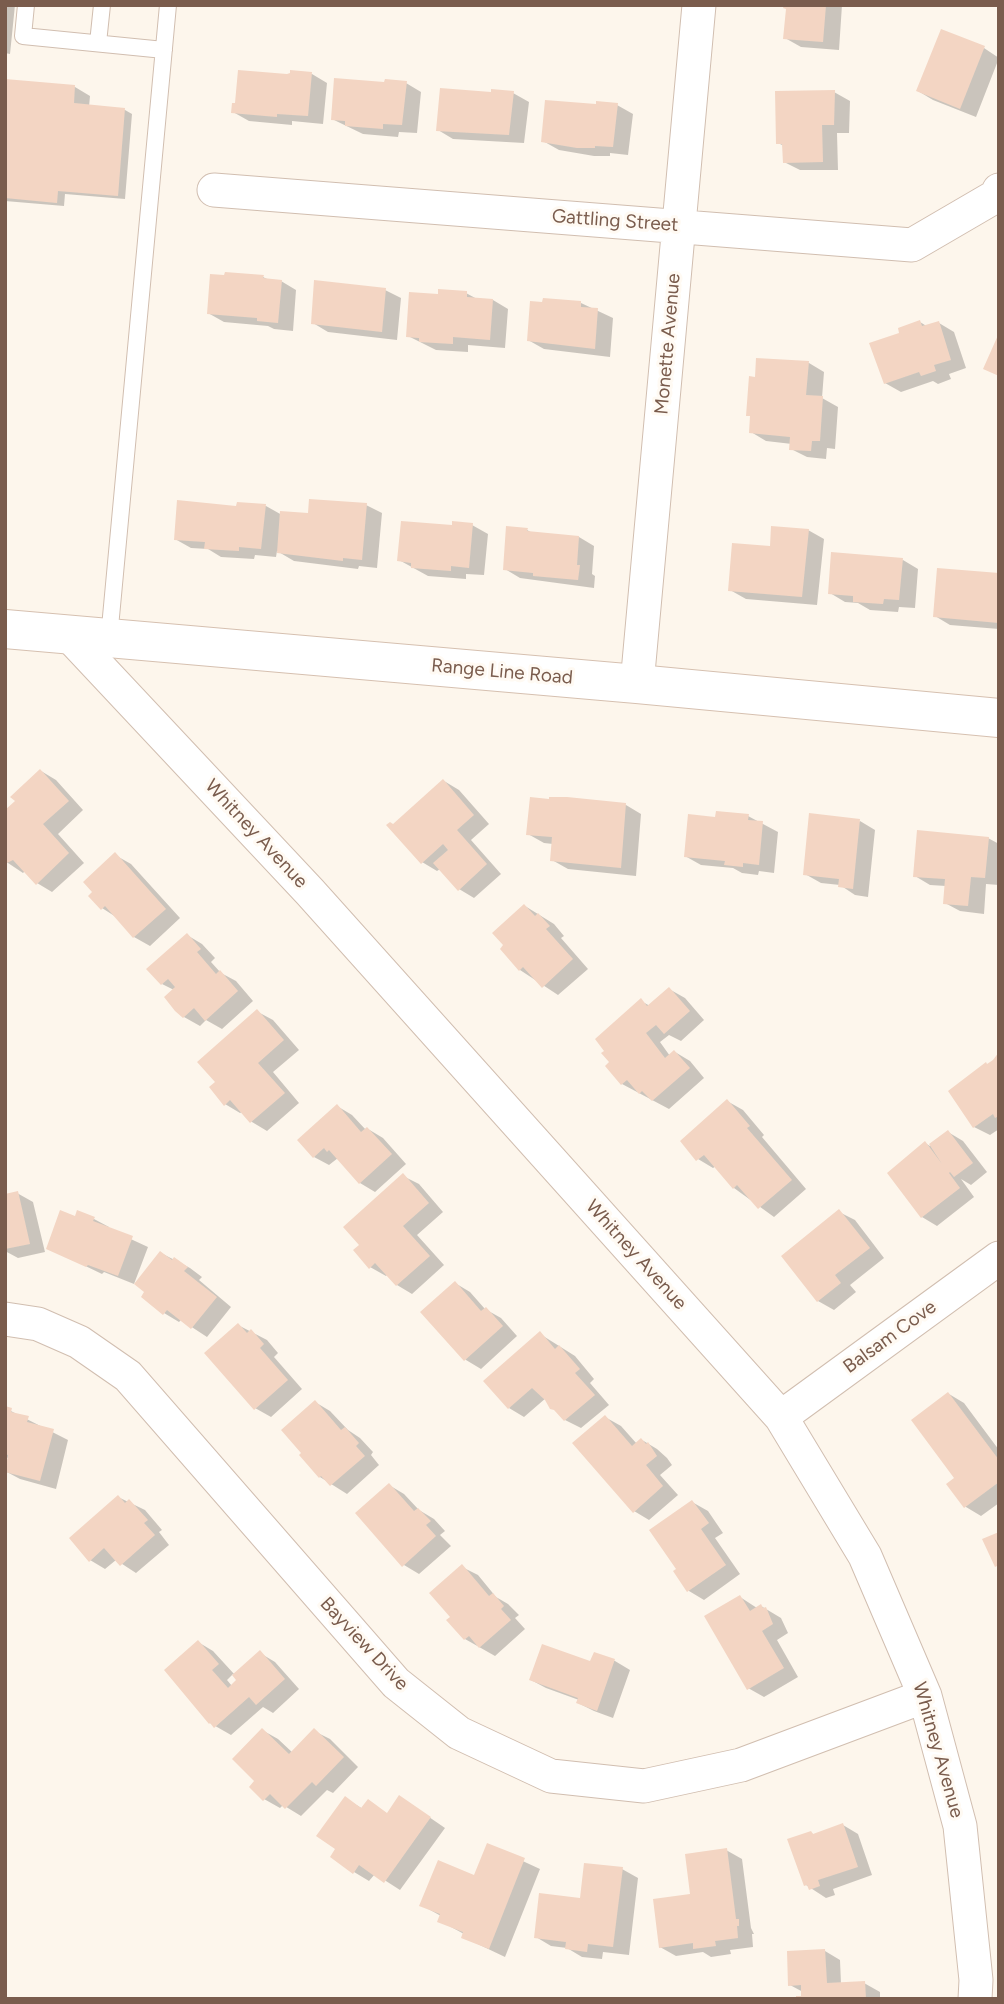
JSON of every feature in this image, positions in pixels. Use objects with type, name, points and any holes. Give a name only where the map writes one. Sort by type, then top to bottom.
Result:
[{"type":"main road","name":"Range Line Road","points":[[5,629],[999,718]]},
{"type":"street","name":"Monette Avenue","points":[[637,684],[699,5]]},
{"type":"street","name":"Gattling Street","points":[[214,190],[912,245],[998,195]]},
{"type":"street","name":"Whitney Avenue","points":[[69,635],[310,892],[781,1417],[866,1556],[925,1696],[960,1825],[976,1980],[975,1999]]},
{"type":"street","name":"Balsam Cove","points":[[781,1417],[999,1258]]},
{"type":"street","name":"Bayview Drive","points":[[5,1319],[38,1324],[79,1342],[128,1376],[396,1683],[459,1733],[551,1776],[644,1786],[668,1781],[741,1765],[925,1696]]},
{"type":"lane","points":[[26,5],[23,36],[164,50]]},
{"type":"lane","points":[[98,43],[102,5]]},
{"type":"lane","points":[[109,638],[168,5]]},
{"type":"building","points":[[784,5],[826,5],[823,42],[783,39],[786,9],[783,8]]},
{"type":"building","points":[[941,29],[985,46],[960,109],[916,91]]},
{"type":"building","points":[[238,70],[287,74],[290,70],[312,72],[308,116],[277,114],[277,117],[231,113],[232,103],[235,103]]},
{"type":"building","points":[[334,78],[407,81],[402,125],[383,124],[383,129],[345,126],[345,121],[331,120]]},
{"type":"building","points":[[5,79],[75,85],[74,103],[125,108],[118,196],[58,191],[57,203],[5,198]]},
{"type":"building","points":[[440,88],[514,91],[509,135],[436,131]]},
{"type":"building","points":[[835,90],[834,125],[822,125],[823,162],[783,163],[782,144],[776,144],[775,91]]},
{"type":"building","points":[[545,100],[618,103],[613,147],[577,148],[541,142]]},
{"type":"building","points":[[225,272],[264,275],[263,278],[282,280],[278,323],[257,321],[257,318],[207,314],[210,274],[224,275]]},
{"type":"building","points":[[314,280],[386,288],[382,332],[311,324]]},
{"type":"building","points":[[438,289],[467,291],[467,297],[493,299],[490,340],[453,337],[453,344],[419,342],[419,338],[406,337],[409,292],[438,294]]},
{"type":"building","points":[[543,298],[581,301],[581,307],[598,308],[595,349],[527,341],[530,301],[542,302]]},
{"type":"building","points":[[920,320],[922,326],[939,321],[951,360],[934,365],[936,371],[921,376],[919,372],[884,384],[869,343],[899,333],[898,328]]},
{"type":"building","points":[[999,333],[999,376],[983,369]]},
{"type":"building","points":[[756,358],[809,361],[806,395],[823,396],[820,441],[812,441],[811,451],[789,450],[790,437],[749,433],[750,416],[746,416],[749,376],[755,377]]},
{"type":"building","points":[[309,499],[367,503],[362,560],[343,558],[343,561],[277,553],[280,511],[308,513]]},
{"type":"building","points":[[177,500],[236,506],[237,502],[266,504],[261,549],[204,549],[205,542],[174,540]]},
{"type":"building","points":[[401,521],[452,525],[452,521],[473,523],[469,568],[451,566],[451,571],[411,568],[411,563],[397,561]]},
{"type":"building","points":[[506,526],[528,528],[527,531],[579,536],[578,580],[503,570]]},
{"type":"building","points":[[771,526],[809,529],[802,597],[728,591],[732,543],[770,546]]},
{"type":"building","points":[[831,552],[903,558],[899,600],[884,599],[883,604],[853,602],[853,596],[828,594]]},
{"type":"building","points":[[937,568],[999,573],[999,623],[933,617]]},
{"type":"building","points":[[40,769],[69,801],[43,824],[69,853],[36,885],[13,860],[5,864],[5,810],[15,801],[10,797]]},
{"type":"building","points":[[443,779],[474,815],[457,830],[487,864],[458,891],[433,863],[448,850],[443,844],[421,864],[386,825],[390,822],[393,824]]},
{"type":"building","points":[[530,797],[567,797],[626,803],[621,868],[550,861],[552,837],[526,835]]},
{"type":"building","points":[[716,811],[749,814],[748,820],[763,821],[759,865],[724,865],[725,861],[684,857],[688,814],[715,817]]},
{"type":"building","points":[[809,813],[860,819],[853,889],[838,887],[839,879],[803,875]]},
{"type":"building","points":[[917,830],[989,837],[985,878],[971,877],[968,906],[943,904],[945,879],[913,877]]},
{"type":"building","points":[[115,852],[166,909],[133,938],[105,906],[101,910],[88,896],[92,892],[83,882]]},
{"type":"building","points":[[524,904],[535,916],[538,913],[550,926],[546,929],[573,959],[542,988],[523,967],[519,971],[500,949],[503,945],[492,933]]},
{"type":"building","points":[[187,933],[201,949],[197,952],[216,974],[220,970],[238,991],[205,1021],[194,1008],[183,1018],[175,1011],[164,997],[175,987],[168,979],[161,985],[146,969]]},
{"type":"building","points":[[669,987],[690,1011],[664,1034],[656,1025],[646,1033],[665,1058],[674,1050],[690,1068],[652,1101],[642,1091],[639,1094],[627,1080],[621,1085],[605,1066],[609,1062],[601,1053],[604,1051],[595,1039],[641,998],[647,1006]]},
{"type":"building","points":[[257,1009],[284,1040],[258,1063],[285,1093],[250,1123],[230,1100],[224,1106],[209,1087],[215,1082],[197,1062]]},
{"type":"building","points":[[999,1052],[999,1116],[995,1118],[993,1114],[973,1128],[948,1091],[986,1062],[987,1064],[993,1060]]},
{"type":"building","points":[[727,1099],[750,1126],[747,1128],[792,1180],[758,1209],[737,1185],[733,1189],[704,1155],[696,1161],[680,1141]]},
{"type":"building","points":[[337,1104],[361,1132],[367,1127],[392,1154],[359,1184],[329,1150],[327,1152],[324,1148],[313,1158],[297,1140]]},
{"type":"building","points":[[948,1130],[973,1163],[954,1177],[949,1173],[960,1188],[921,1218],[887,1173],[925,1141],[942,1164],[929,1144]]},
{"type":"building","points":[[403,1173],[429,1203],[403,1226],[430,1256],[396,1286],[375,1263],[369,1269],[353,1250],[359,1245],[343,1227]]},
{"type":"building","points":[[18,1191],[30,1244],[5,1249],[5,1194]]},
{"type":"building","points":[[839,1209],[870,1248],[835,1275],[841,1283],[817,1302],[781,1256]]},
{"type":"building","points":[[60,1210],[75,1216],[77,1210],[95,1217],[93,1221],[133,1236],[118,1276],[88,1265],[86,1267],[46,1249]]},
{"type":"building","points":[[160,1251],[188,1267],[184,1271],[217,1297],[191,1329],[167,1310],[163,1315],[141,1297],[144,1292],[134,1284]]},
{"type":"building","points":[[455,1281],[481,1311],[486,1307],[503,1326],[464,1361],[420,1312]]},
{"type":"building","points":[[238,1323],[247,1333],[251,1329],[264,1344],[260,1348],[288,1380],[254,1410],[204,1353]]},
{"type":"building","points":[[540,1331],[555,1349],[559,1345],[580,1369],[575,1373],[595,1395],[564,1421],[532,1388],[508,1409],[483,1381]]},
{"type":"building","points":[[948,1392],[999,1460],[999,1482],[964,1508],[946,1484],[954,1478],[911,1420]]},
{"type":"building","points":[[315,1400],[341,1430],[345,1427],[359,1443],[356,1446],[365,1456],[330,1486],[321,1476],[319,1478],[281,1430]]},
{"type":"building","points":[[5,1406],[12,1408],[11,1412],[29,1416],[27,1422],[54,1429],[40,1481],[5,1472],[8,1455],[5,1454]]},
{"type":"building","points":[[605,1415],[632,1446],[641,1438],[646,1444],[648,1442],[657,1456],[646,1465],[663,1486],[633,1513],[572,1443]]},
{"type":"building","points":[[389,1483],[414,1511],[418,1508],[431,1521],[426,1525],[436,1536],[402,1567],[355,1513]]},
{"type":"building","points":[[118,1495],[125,1503],[129,1499],[148,1520],[144,1523],[155,1535],[120,1566],[104,1548],[89,1562],[69,1538]]},
{"type":"building","points":[[692,1500],[709,1523],[701,1529],[726,1565],[687,1592],[673,1571],[676,1569],[649,1530]]},
{"type":"building","points":[[999,1532],[999,1565],[995,1567],[982,1539]]},
{"type":"building","points":[[462,1564],[489,1596],[493,1593],[504,1606],[501,1609],[511,1620],[479,1648],[469,1636],[464,1640],[446,1620],[450,1617],[429,1593]]},
{"type":"building","points":[[740,1595],[750,1611],[761,1604],[763,1608],[766,1607],[773,1624],[762,1631],[784,1668],[747,1690],[704,1616]]},
{"type":"building","points":[[198,1640],[219,1664],[212,1670],[228,1688],[236,1680],[232,1675],[260,1650],[285,1679],[256,1705],[249,1697],[214,1728],[164,1670]]},
{"type":"building","points":[[542,1644],[590,1661],[594,1652],[615,1659],[597,1711],[576,1703],[578,1698],[529,1680]]},
{"type":"building","points":[[262,1728],[289,1754],[314,1728],[344,1757],[316,1786],[312,1782],[285,1809],[270,1794],[263,1801],[249,1787],[254,1781],[232,1759]]},
{"type":"building","points":[[399,1795],[431,1817],[384,1883],[359,1865],[353,1874],[330,1857],[335,1849],[316,1836],[345,1796],[361,1808],[368,1799],[387,1813]]},
{"type":"building","points":[[843,1823],[858,1867],[818,1880],[820,1886],[809,1890],[807,1885],[804,1886],[787,1839],[811,1831],[813,1834]]},
{"type":"building","points":[[487,1843],[525,1858],[489,1949],[461,1938],[463,1932],[437,1922],[440,1914],[419,1906],[438,1860],[474,1875]]},
{"type":"building","points":[[727,1848],[736,1919],[739,1919],[738,1938],[715,1941],[716,1946],[693,1949],[693,1943],[659,1948],[653,1899],[690,1894],[685,1854]]},
{"type":"building","points":[[584,1863],[623,1867],[613,1947],[588,1944],[587,1952],[565,1949],[566,1942],[534,1938],[539,1893],[580,1898]]},
{"type":"building","points":[[825,1949],[827,1983],[865,1981],[866,1999],[796,1999],[796,1996],[801,1996],[801,1985],[788,1986],[787,1951]]}]
